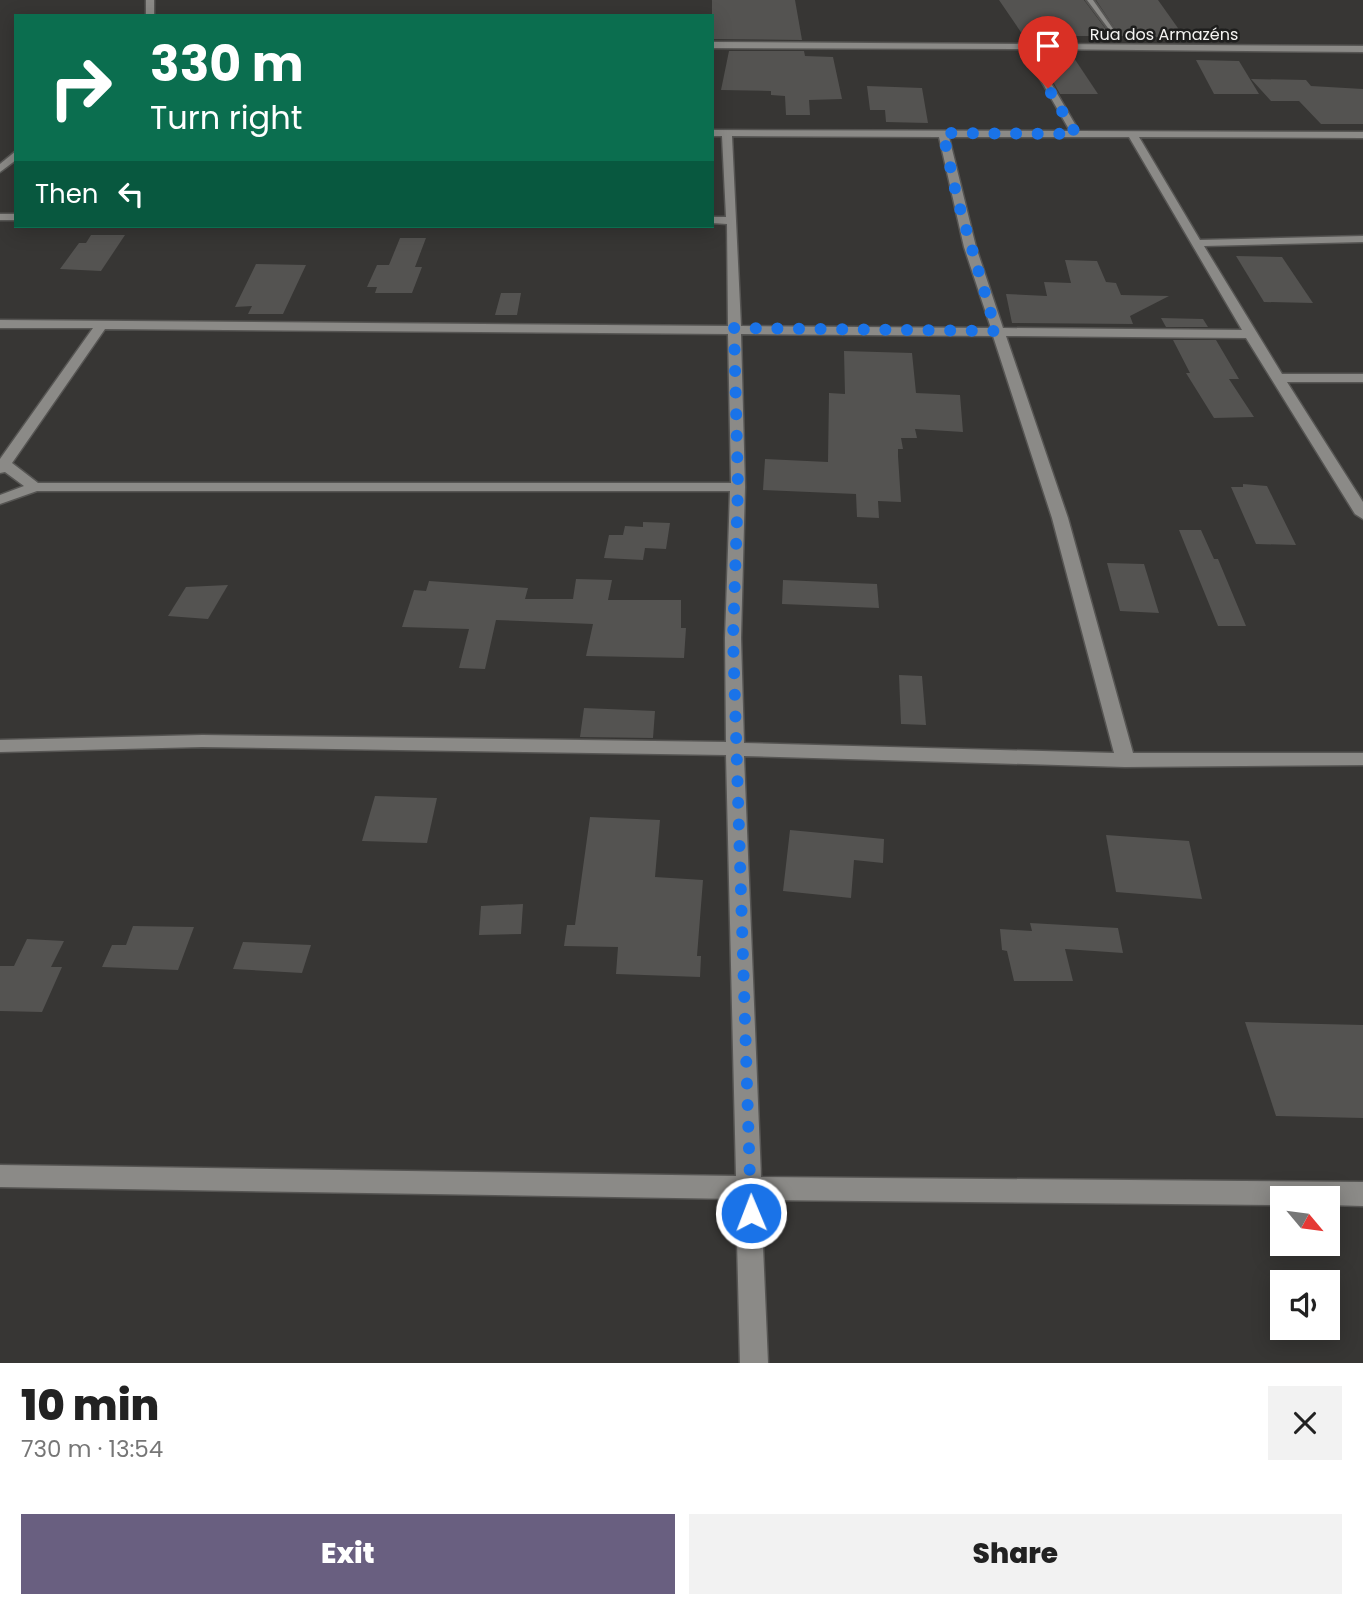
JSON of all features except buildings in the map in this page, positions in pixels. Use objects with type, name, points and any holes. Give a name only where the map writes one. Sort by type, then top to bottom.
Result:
[{"type":"street","name":"Rua dos Armazéns","points":[[714,45],[1363,49]]},
{"type":"street","points":[[1026,48],[1076,134]]},
{"type":"street","points":[[754,1363],[733,638],[738,487],[732,220],[720,133],[1363,135]]},
{"type":"street","points":[[943,133],[954,186],[996,331],[1060,518],[1125,760]]},
{"type":"street","points":[[1132,134],[1250,334],[1363,514]]},
{"type":"street","points":[[0,169],[14,156]]},
{"type":"street","points":[[714,220],[732,220]]},
{"type":"street","points":[[1198,243],[1363,239]]},
{"type":"street","points":[[0,324],[1250,334]]},
{"type":"street","points":[[35,486],[2,466],[102,324]]},
{"type":"street","points":[[1277,378],[1363,378]]},
{"type":"street","points":[[0,500],[35,486],[738,487]]},
{"type":"street","points":[[0,746],[202,741],[736,749],[1125,760],[1363,759]]},
{"type":"street","points":[[0,1176],[1363,1194]]},
{"type":"lane","points":[[1090,0],[1116,35]]},
{"type":"route","points":[[751,1213],[733,638],[738,487],[734,328],[996,331],[970,247],[943,133],[1076,134],[1048,88]]}]
